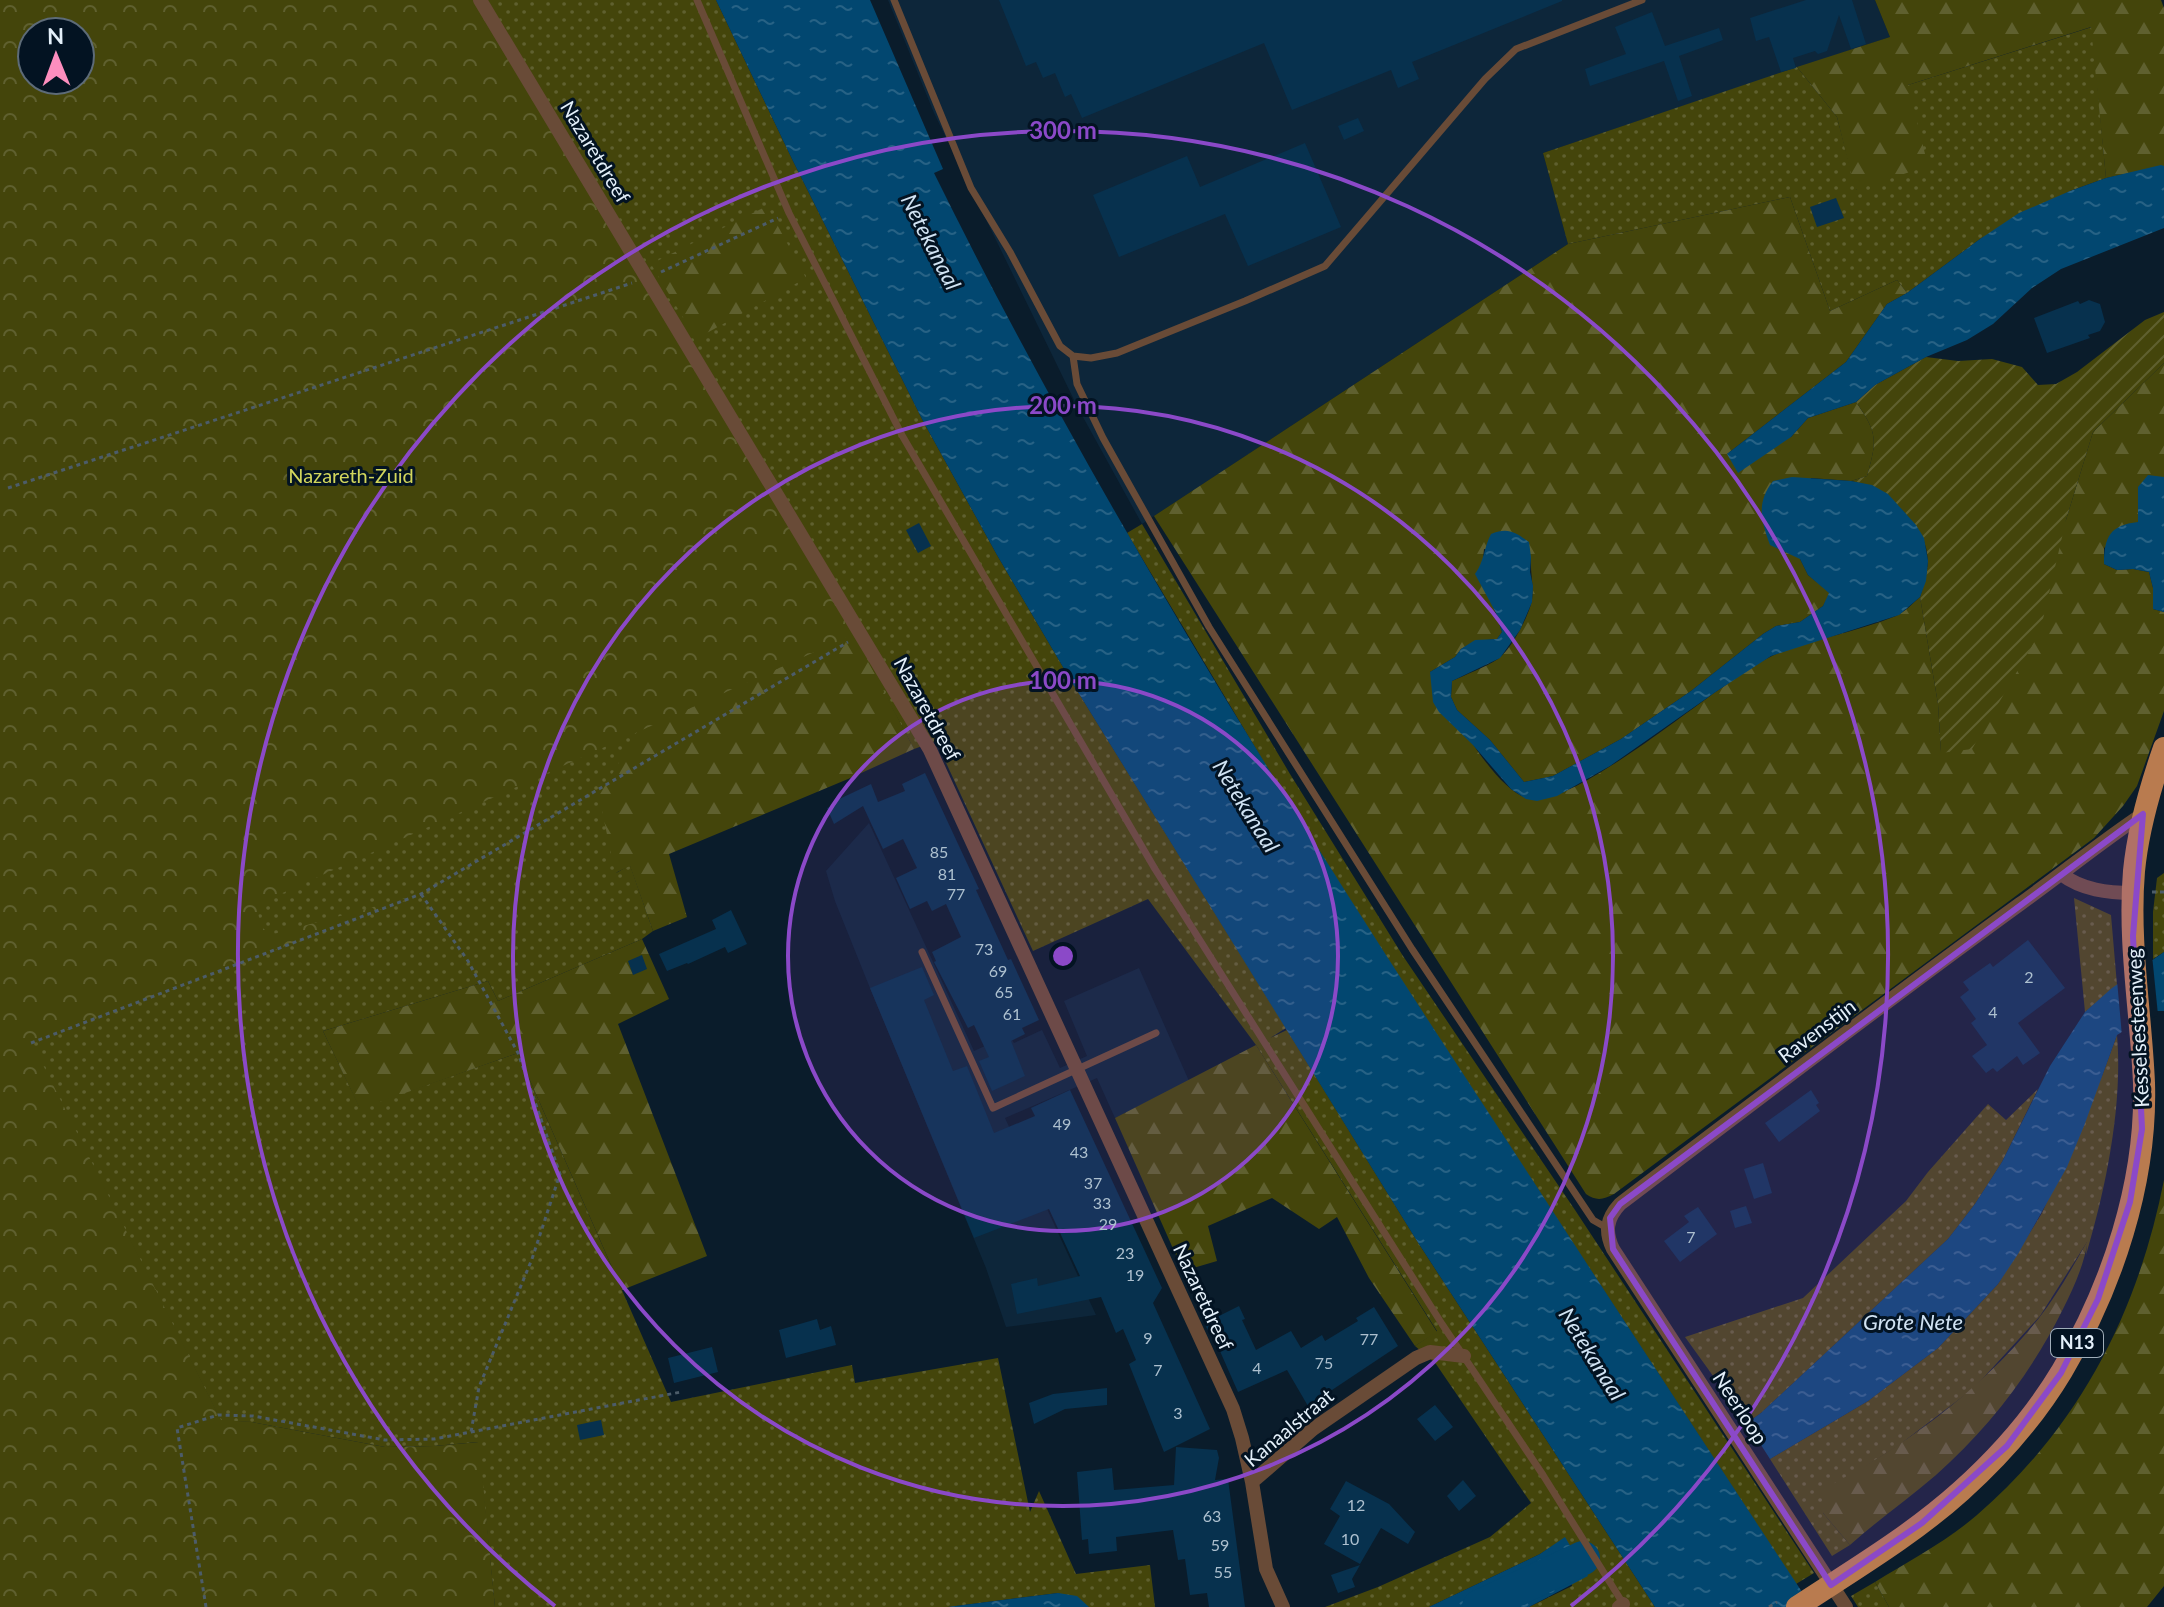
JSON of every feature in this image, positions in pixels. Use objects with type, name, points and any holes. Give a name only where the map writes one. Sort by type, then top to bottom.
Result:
[{"type":"main road","name":"Kesselsesteenweg","points":[[1797,1607],[1931,1515],[1960,1492],[2007,1446],[2061,1373],[2098,1299],[2121,1235],[2135,1180],[2143,1108],[2133,936],[2134,871],[2143,814],[2164,748]]},
{"type":"street","name":"Nazaretdreef","points":[[480,0],[930,750],[1233,1409],[1252,1482]]},
{"type":"street","name":"Ravenstijn","points":[[1607,1228],[1620,1204],[2143,814]]},
{"type":"street","points":[[2061,874],[2083,886],[2110,893],[2133,893]]},
{"type":"street","name":"Neerloop","points":[[1607,1228],[1613,1249],[1846,1607]]},
{"type":"street","name":"Kanaalstraat","points":[[1283,1607],[1266,1569],[1252,1482],[1313,1429],[1416,1358],[1430,1352],[1464,1356]]},
{"type":"lane","points":[[697,0],[789,213],[903,437],[1155,869],[1442,1324],[1543,1475],[1623,1606]]},
{"type":"lane","points":[[894,0],[971,188],[1010,252],[1060,346],[1073,356],[1091,358],[1117,353],[1325,266],[1485,79],[1516,49],[1642,0]]},
{"type":"lane","points":[[1073,356],[1077,384],[1103,438],[1209,627],[1412,949],[1593,1220],[1607,1228]]},
{"type":"lane","points":[[922,952],[993,1108],[1156,1033]]},
{"type":"path","points":[[8,488],[648,278],[789,213]]},
{"type":"path","points":[[31,1043],[421,894],[861,634]]},
{"type":"path","points":[[421,894],[468,961],[518,1053],[560,1174],[532,1259],[479,1387],[471,1432]]},
{"type":"path","points":[[206,1607],[177,1428],[218,1415],[253,1416],[385,1440],[434,1439],[681,1392]]},
{"type":"highlighted area","points":[[2143,814],[2133,936],[2142,1129],[2130,1202],[2098,1299],[2061,1373],[2007,1446],[1922,1523],[1831,1585],[1613,1249],[1610,1218],[1620,1204]]},
{"type":"shaded area","points":[[888,0],[1875,0],[1890,37],[1543,153],[1568,244],[1142,524],[1078,408],[934,113]]},
{"type":"shaded area","points":[[869,823],[974,1051],[1009,1035],[1014,1043],[1042,1030],[1060,1068],[1087,1056],[1064,1001],[1139,968],[1189,1081],[1115,1118],[1097,1078],[1005,1118],[1096,1315],[1006,1327],[986,1268],[870,988],[826,871]]},
{"type":"green space","points":[[0,0],[716,0],[923,421],[997,555],[1073,684],[1286,1028],[1270,1038],[1287,1030],[1417,1241],[1655,1607],[1529,1607],[1572,1586],[1565,1538],[1540,1554],[1429,1607],[1325,1607],[1490,1537],[1531,1503],[1436,1364],[1415,1346],[1437,1331],[1256,1045],[1148,899],[1033,951],[936,741],[914,749],[853,635],[616,873],[630,865],[653,931],[642,939],[498,1001],[488,981],[323,1031],[360,1108],[518,1053],[671,1402],[852,1365],[855,1383],[998,1358],[1030,1512],[1039,1491],[1076,1574],[1150,1565],[1155,1607],[1089,1607],[1058,1593],[948,1607],[495,1607],[478,1442],[385,1447],[252,1422],[221,1421],[31,1043],[0,500]]},
{"type":"green space","name":"Nazareth-Zuid","points":[[0,0],[472,0],[854,634],[256,905],[261,926],[270,935],[421,894],[32,1043],[221,1420],[252,1422],[385,1447],[479,1442],[495,1607],[0,1607]]},
{"type":"green space","points":[[1875,0],[2161,0],[2164,8],[2164,166],[2106,178],[2091,27],[1908,85],[1928,166],[1855,190],[1837,117],[1797,67],[1890,37]]},
{"type":"green space","points":[[2092,27],[2106,178],[2070,191],[1980,239],[1907,293],[1897,280],[1830,311],[1790,197],[1568,244],[1543,153],[1797,67],[1837,117],[1856,190],[1908,85]]},
{"type":"green space","points":[[1790,197],[1830,311],[1897,280],[1907,293],[1887,304],[1846,362],[1727,454],[1791,437],[1808,418],[1856,402],[1874,438],[1867,476],[1851,481],[1811,478],[1800,559],[1808,575],[1830,593],[1823,606],[1800,622],[1776,626],[1763,634],[1691,691],[1621,739],[1553,776],[1524,782],[1490,740],[1457,710],[1451,697],[1452,681],[1503,655],[1514,641],[1532,600],[1531,557],[1484,549],[1486,581],[1502,632],[1497,639],[1475,641],[1430,672],[1487,764],[1516,793],[1530,799],[1547,798],[1570,789],[1625,757],[1752,667],[1774,655],[1896,616],[1920,597],[1938,704],[1941,752],[2066,520],[2093,432],[2164,363],[2164,477],[2138,522],[2104,548],[2104,564],[2117,570],[2149,572],[2153,609],[2164,612],[2164,711],[2137,786],[2094,838],[1614,1194],[1596,1199],[1586,1194],[1154,516],[1568,244]]},
{"type":"green space","points":[[767,206],[806,278],[696,339],[651,264]]},
{"type":"green space","points":[[2164,312],[2164,363],[2093,432],[2066,520],[2040,632],[1972,749],[1941,753],[1938,704],[1920,597],[1927,572],[1927,551],[1919,532],[1891,499],[1868,485],[1851,481],[1867,476],[1874,445],[1872,430],[1856,402],[1875,385],[1926,357],[1958,361],[1992,359],[2022,367],[2038,385],[2056,384],[2077,372],[2145,320]]},
{"type":"green space","points":[[1142,524],[1290,774],[1403,956],[1814,1573],[1796,1584],[1391,965],[1277,784],[1127,533]]},
{"type":"green space","points":[[854,634],[914,749],[669,854],[687,917],[653,931],[630,866],[615,873],[599,796],[637,732]]},
{"type":"green space","points":[[2164,873],[2164,952],[2153,959],[2157,878]]},
{"type":"green space","points":[[2074,898],[2111,915],[2117,985],[2085,1012]]},
{"type":"green space","points":[[642,939],[669,999],[618,1024],[707,1256],[622,1290],[518,1053],[360,1109],[323,1031],[488,981],[498,1001]]},
{"type":"green space","points":[[2117,1035],[2115,1118],[2100,1202],[2086,1255],[2087,1242],[2040,1316],[1974,1388],[1863,1468],[1823,1513],[1850,1545],[1832,1556],[1770,1459],[1868,1401],[1938,1348],[1998,1284],[2042,1213]]},
{"type":"green space","points":[[1256,1045],[1437,1332],[1415,1346],[1369,1278],[1337,1217],[1319,1229],[1272,1198],[1208,1226],[1217,1261],[1183,1271],[1115,1118]]},
{"type":"green space","points":[[2038,1089],[2002,1162],[1948,1239],[1747,1423],[1685,1337],[1803,1298],[1906,1201],[1988,1104],[2006,1120]]},
{"type":"green space","points":[[2164,1180],[2164,1586],[2147,1607],[1889,1607],[1875,1582],[1941,1542],[1977,1515],[2014,1480],[2075,1405],[2121,1321],[2153,1229]]},
{"type":"green space","points":[[2088,1240],[2078,1276],[2063,1309],[2038,1355],[2008,1398],[1955,1457],[1850,1545],[1823,1513],[1825,1488],[1885,1454],[1941,1414],[1993,1369],[2046,1309]]},
{"type":"green space","points":[[1875,1582],[1889,1607],[1858,1607],[1851,1596]]},
{"type":"water","name":"Netekanaal","points":[[716,0],[870,0],[943,169],[934,173],[998,299],[1135,547],[1357,910],[1812,1607],[1655,1607],[1417,1241],[1073,684],[997,555],[923,421]]},
{"type":"water","points":[[2164,166],[2164,228],[2061,269],[2032,288],[1993,324],[1875,385],[1856,402],[1808,418],[1791,437],[1738,473],[1727,454],[1846,362],[1887,304],[2019,213],[2106,178]]},
{"type":"water","points":[[2148,475],[2164,477],[2164,612],[2153,609],[2149,572],[2117,570],[2104,564],[2105,546],[2110,534],[2121,526],[2138,522],[2138,487]]},
{"type":"water","points":[[1792,477],[1851,481],[1872,485],[1888,494],[1924,538],[1928,561],[1920,597],[1899,615],[1771,656],[1610,766],[1557,796],[1537,801],[1526,799],[1511,789],[1439,712],[1433,702],[1430,672],[1475,640],[1497,639],[1502,632],[1496,613],[1475,574],[1491,534],[1497,532],[1511,532],[1529,542],[1532,602],[1520,630],[1500,658],[1452,681],[1451,697],[1457,710],[1490,740],[1524,782],[1553,776],[1621,739],[1691,691],[1763,634],[1776,626],[1800,622],[1823,606],[1829,593],[1808,575],[1800,559],[1770,545],[1762,512],[1764,497],[1773,481]]},
{"type":"water","name":"Grote Nete","points":[[2164,952],[2164,1011],[2156,1011],[2117,1035],[2067,1167],[1998,1284],[1938,1348],[1868,1401],[1770,1459],[1747,1423],[1948,1239],[2002,1162],[2050,1066],[2085,1012],[2112,988]]},
{"type":"water","points":[[1565,1537],[1588,1576],[1529,1607],[1429,1607],[1540,1554]]},
{"type":"water","points":[[1058,1593],[1077,1596],[1089,1607],[948,1607]]},
{"type":"pier","points":[[2152,955],[2158,1015],[2122,1036],[2117,980]]},
{"type":"building","points":[[999,0],[1562,1],[1412,62],[1419,79],[1398,88],[1391,70],[1292,110],[1264,43],[1082,118],[1071,94],[1065,97],[1055,73],[1043,78],[1036,62],[1026,66]]},
{"type":"building","points":[[1806,0],[1852,0],[1866,44],[1851,49],[1839,15],[1827,51],[1818,54],[1815,51],[1793,58],[1796,68],[1781,72],[1769,37],[1756,41],[1750,18]]},
{"type":"building","points":[[1652,12],[1665,46],[1719,28],[1723,40],[1679,56],[1692,96],[1678,101],[1664,61],[1590,86],[1585,69],[1626,54],[1615,27]]},
{"type":"building","points":[[1358,118],[1364,131],[1344,140],[1338,126]]},
{"type":"building","points":[[1305,143],[1341,227],[1248,266],[1225,214],[1119,257],[1093,195],[1187,156],[1200,187]]},
{"type":"building","points":[[1836,198],[1844,218],[1817,227],[1810,207]]},
{"type":"building","points":[[2089,300],[2100,304],[2105,322],[2100,331],[2088,335],[2090,338],[2047,353],[2034,318],[2078,301],[2080,304]]},
{"type":"building","points":[[919,523],[931,546],[918,553],[906,530]]},
{"type":"building","points":[[925,773],[1008,960],[1011,959],[1039,1020],[1022,1028],[1025,1034],[1011,1041],[1025,1076],[992,1091],[979,1061],[989,1057],[974,1025],[968,1028],[934,962],[932,952],[961,937],[946,904],[932,911],[927,901],[910,909],[896,878],[917,868],[903,839],[883,849],[863,806],[834,824],[827,808],[871,784],[878,802],[905,791],[902,784]]},
{"type":"building","points":[[731,910],[747,944],[728,953],[725,947],[667,971],[659,954],[716,929],[712,920]]},
{"type":"building","points":[[2028,940],[2065,988],[2018,1023],[2040,1053],[2023,1065],[2017,1056],[1997,1072],[1993,1068],[1986,1073],[1972,1056],[1987,1045],[1971,1023],[1976,1019],[1960,997],[1969,990],[1963,982],[1990,963],[1993,967]]},
{"type":"building","points":[[1063,945],[1069,958],[1056,964],[1050,951]]},
{"type":"building","points":[[642,955],[647,969],[633,975],[628,961]]},
{"type":"building","points":[[922,967],[934,995],[924,1000],[953,1071],[967,1066],[994,1133],[1035,1116],[1031,1108],[1070,1090],[1162,1288],[1153,1303],[1210,1429],[1164,1452],[1129,1364],[1136,1360],[1123,1329],[1116,1333],[1101,1297],[1017,1314],[1011,1284],[1037,1278],[1038,1286],[1080,1276],[1049,1209],[974,1238],[870,988]]},
{"type":"building","points":[[1811,1090],[1820,1111],[1779,1142],[1765,1123]]},
{"type":"building","points":[[1763,1163],[1772,1193],[1754,1199],[1744,1169]]},
{"type":"building","points":[[1746,1206],[1752,1223],[1735,1228],[1730,1211]]},
{"type":"building","points":[[1698,1207],[1717,1234],[1680,1262],[1664,1241],[1689,1222],[1684,1216]]},
{"type":"building","points":[[1239,1306],[1256,1350],[1291,1331],[1301,1348],[1322,1335],[1325,1341],[1374,1307],[1398,1346],[1308,1406],[1287,1370],[1238,1392],[1212,1333],[1205,1325]]},
{"type":"building","points":[[817,1319],[820,1330],[831,1326],[836,1345],[786,1358],[779,1330]]},
{"type":"building","points":[[712,1347],[718,1372],[674,1383],[668,1358]]},
{"type":"building","points":[[1107,1388],[1107,1405],[1065,1409],[1034,1424],[1029,1403],[1053,1394]]},
{"type":"building","points":[[1435,1405],[1453,1427],[1435,1441],[1417,1419]]},
{"type":"building","points":[[601,1420],[604,1435],[580,1440],[577,1425]]},
{"type":"building","points":[[1176,1447],[1217,1450],[1219,1458],[1215,1480],[1228,1479],[1245,1607],[1209,1607],[1207,1593],[1190,1595],[1185,1559],[1178,1560],[1173,1530],[1116,1537],[1117,1551],[1089,1554],[1088,1539],[1082,1540],[1077,1472],[1112,1468],[1114,1490],[1174,1485]]},
{"type":"building","points":[[1463,1480],[1476,1496],[1459,1511],[1447,1496]]},
{"type":"building","points":[[1346,1481],[1389,1504],[1415,1532],[1408,1544],[1381,1528],[1360,1564],[1324,1544],[1340,1516],[1330,1509]]},
{"type":"building","points":[[1360,1565],[1352,1579],[1355,1587],[1338,1593],[1331,1575]]},
{"type":"waterway","name":"Grote Nete","points":[[1479,1607],[1583,1558]]}]
